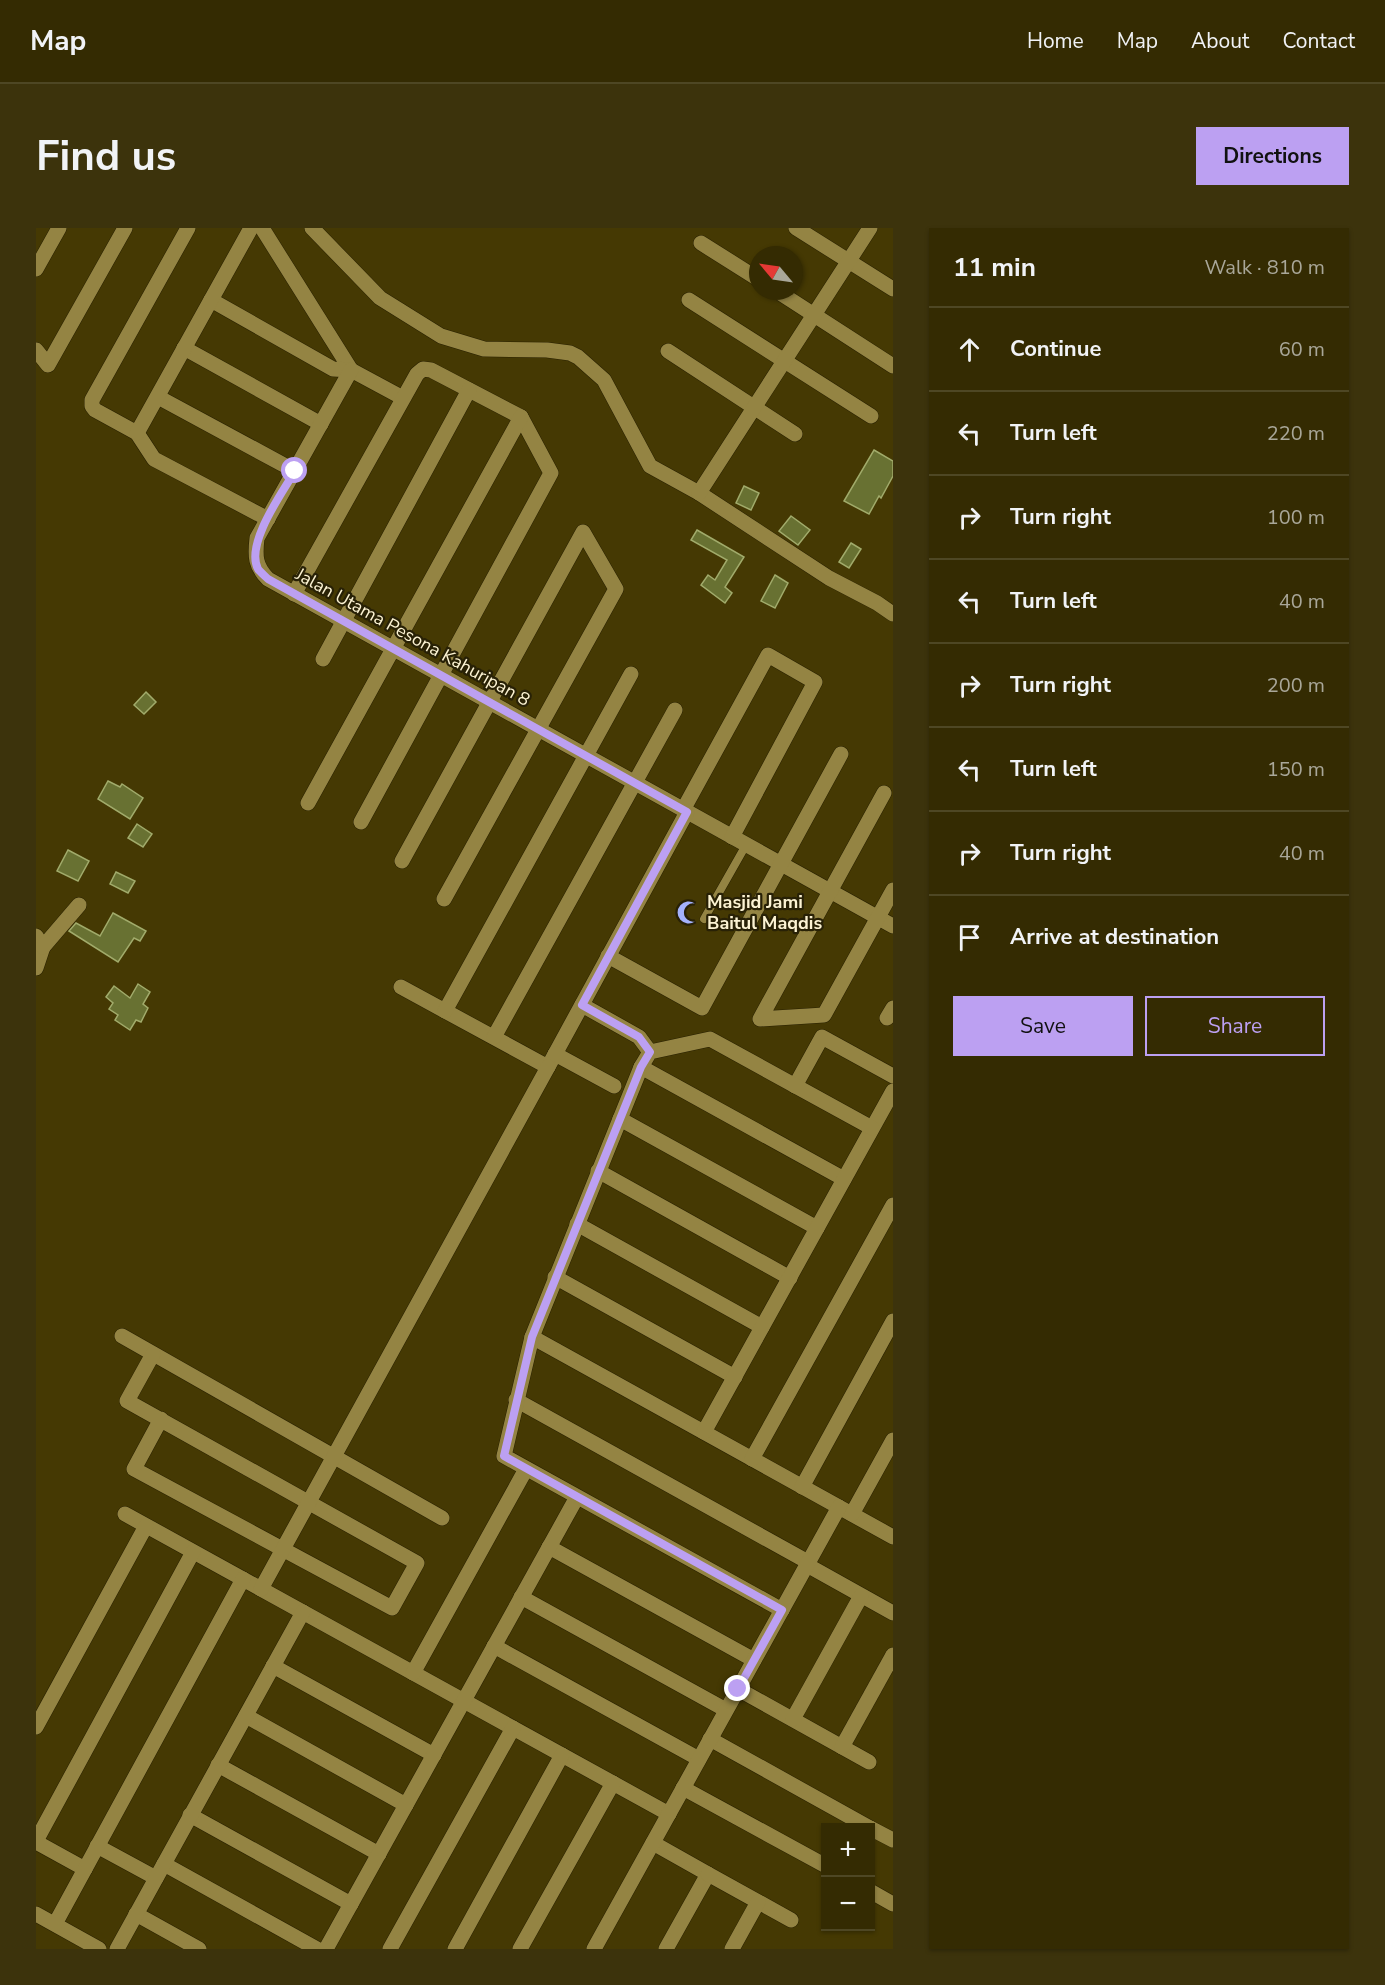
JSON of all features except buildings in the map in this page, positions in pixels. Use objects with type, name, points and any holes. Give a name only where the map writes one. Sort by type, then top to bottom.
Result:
[{"type":"street","points":[[36,269],[59,228]]},
{"type":"street","points":[[36,350],[48,365],[125,228]]},
{"type":"street","points":[[188,228],[92,400],[92,406],[95,410],[137,433],[154,459],[268,519]]},
{"type":"street","points":[[137,433],[251,228]]},
{"type":"street","points":[[262,228],[351,370]]},
{"type":"street","points":[[312,228],[380,298],[441,336],[484,349],[547,350],[570,353],[578,357],[604,380],[650,466],[699,493],[808,565],[893,614]]},
{"type":"street","points":[[796,228],[893,289]]},
{"type":"street","points":[[699,493],[870,228]]},
{"type":"street","points":[[701,243],[749,273]]},
{"type":"street","points":[[211,300],[333,369],[351,370],[403,398]]},
{"type":"street","points":[[689,300],[871,416]]},
{"type":"street","points":[[791,300],[893,366]]},
{"type":"street","points":[[184,348],[321,424]]},
{"type":"street","points":[[668,351],[795,434]]},
{"type":"street","points":[[294,594],[403,398],[417,374],[423,369],[431,370],[520,417],[551,473],[361,822]]},
{"type":"street","name":"Jalan Utama Pesona Kahuripan 8","points":[[351,370],[257,538],[255,555],[258,569],[268,579],[294,594],[893,926]]},
{"type":"street","points":[[323,659],[470,390]]},
{"type":"street","points":[[158,397],[295,471]]},
{"type":"street","points":[[308,803],[520,417]]},
{"type":"street","points":[[402,861],[583,532],[616,589],[444,899]]},
{"type":"street","points":[[261,1589],[582,1005],[768,655],[815,682],[739,841]]},
{"type":"street","points":[[445,1011],[631,674]]},
{"type":"street","points":[[494,1037],[675,710]]},
{"type":"street","points":[[608,956],[702,1008],[841,754]]},
{"type":"street","points":[[884,793],[760,1019],[824,1015],[893,890]]},
{"type":"street","points":[[36,968],[40,942],[79,905]]},
{"type":"street","points":[[401,987],[494,1037],[614,1086]]},
{"type":"street","points":[[582,1005],[639,1037],[650,1052]]},
{"type":"street","points":[[795,1086],[822,1037],[893,1076]]},
{"type":"street","points":[[782,1610],[504,1456],[532,1337],[641,1067],[650,1052],[710,1039],[872,1128]]},
{"type":"street","points":[[641,1067],[844,1179]]},
{"type":"street","points":[[704,1432],[893,1091]]},
{"type":"street","points":[[620,1119],[817,1228]]},
{"type":"street","points":[[598,1172],[790,1278]]},
{"type":"street","points":[[752,1459],[893,1205]]},
{"type":"street","points":[[577,1224],[762,1327]]},
{"type":"street","points":[[555,1277],[735,1377]]},
{"type":"street","points":[[802,1487],[893,1322]]},
{"type":"street","points":[[122,1336],[442,1518]]},
{"type":"street","points":[[532,1337],[893,1537]]},
{"type":"street","points":[[153,1354],[127,1401],[161,1419],[417,1563],[392,1608],[134,1469],[161,1419]]},
{"type":"street","points":[[516,1400],[893,1613]]},
{"type":"street","points":[[594,1949],[808,1564],[893,1440]]},
{"type":"street","points":[[413,1673],[526,1468]]},
{"type":"street","points":[[326,1949],[577,1497]]},
{"type":"street","points":[[125,1514],[669,1814]]},
{"type":"street","points":[[36,1727],[146,1526]]},
{"type":"street","points":[[549,1547],[754,1660]]},
{"type":"street","points":[[85,1869],[36,1841],[193,1552]]},
{"type":"street","points":[[55,1924],[243,1579]]},
{"type":"street","points":[[793,1719],[861,1596]]},
{"type":"street","points":[[521,1597],[726,1710]]},
{"type":"street","points":[[117,1949],[303,1612]]},
{"type":"street","points":[[494,1646],[699,1759]]},
{"type":"street","points":[[842,1747],[893,1655]]},
{"type":"street","points":[[273,1666],[434,1755]]},
{"type":"street","points":[[738,1689],[869,1762]]},
{"type":"street","points":[[246,1716],[406,1805]]},
{"type":"street","points":[[390,1949],[513,1728]]},
{"type":"street","points":[[710,1739],[861,1823]]},
{"type":"street","points":[[455,1949],[562,1755]]},
{"type":"street","points":[[218,1766],[379,1854]]},
{"type":"street","points":[[520,1949],[613,1783]]},
{"type":"street","points":[[683,1788],[821,1864]]},
{"type":"street","points":[[190,1815],[351,1904]]},
{"type":"street","points":[[875,1831],[893,1840]]},
{"type":"street","points":[[653,1843],[791,1920]]},
{"type":"street","points":[[97,1846],[160,1871],[317,1949]]},
{"type":"street","points":[[666,1949],[708,1874]]},
{"type":"street","points":[[875,1894],[893,1904]]},
{"type":"street","points":[[732,1949],[758,1902]]},
{"type":"street","points":[[36,1914],[99,1949]]},
{"type":"street","points":[[136,1914],[199,1949]]},
{"type":"lane","points":[[704,919],[739,841]]},
{"type":"place","name":"Masjid Jami Baitul Maqdis","points":[[689,912]]},
{"type":"route","points":[[295,471],[257,538],[255,555],[258,569],[268,579],[687,812],[582,1005],[639,1037],[650,1052],[641,1067],[532,1337],[504,1456],[782,1610],[738,1689]]}]
